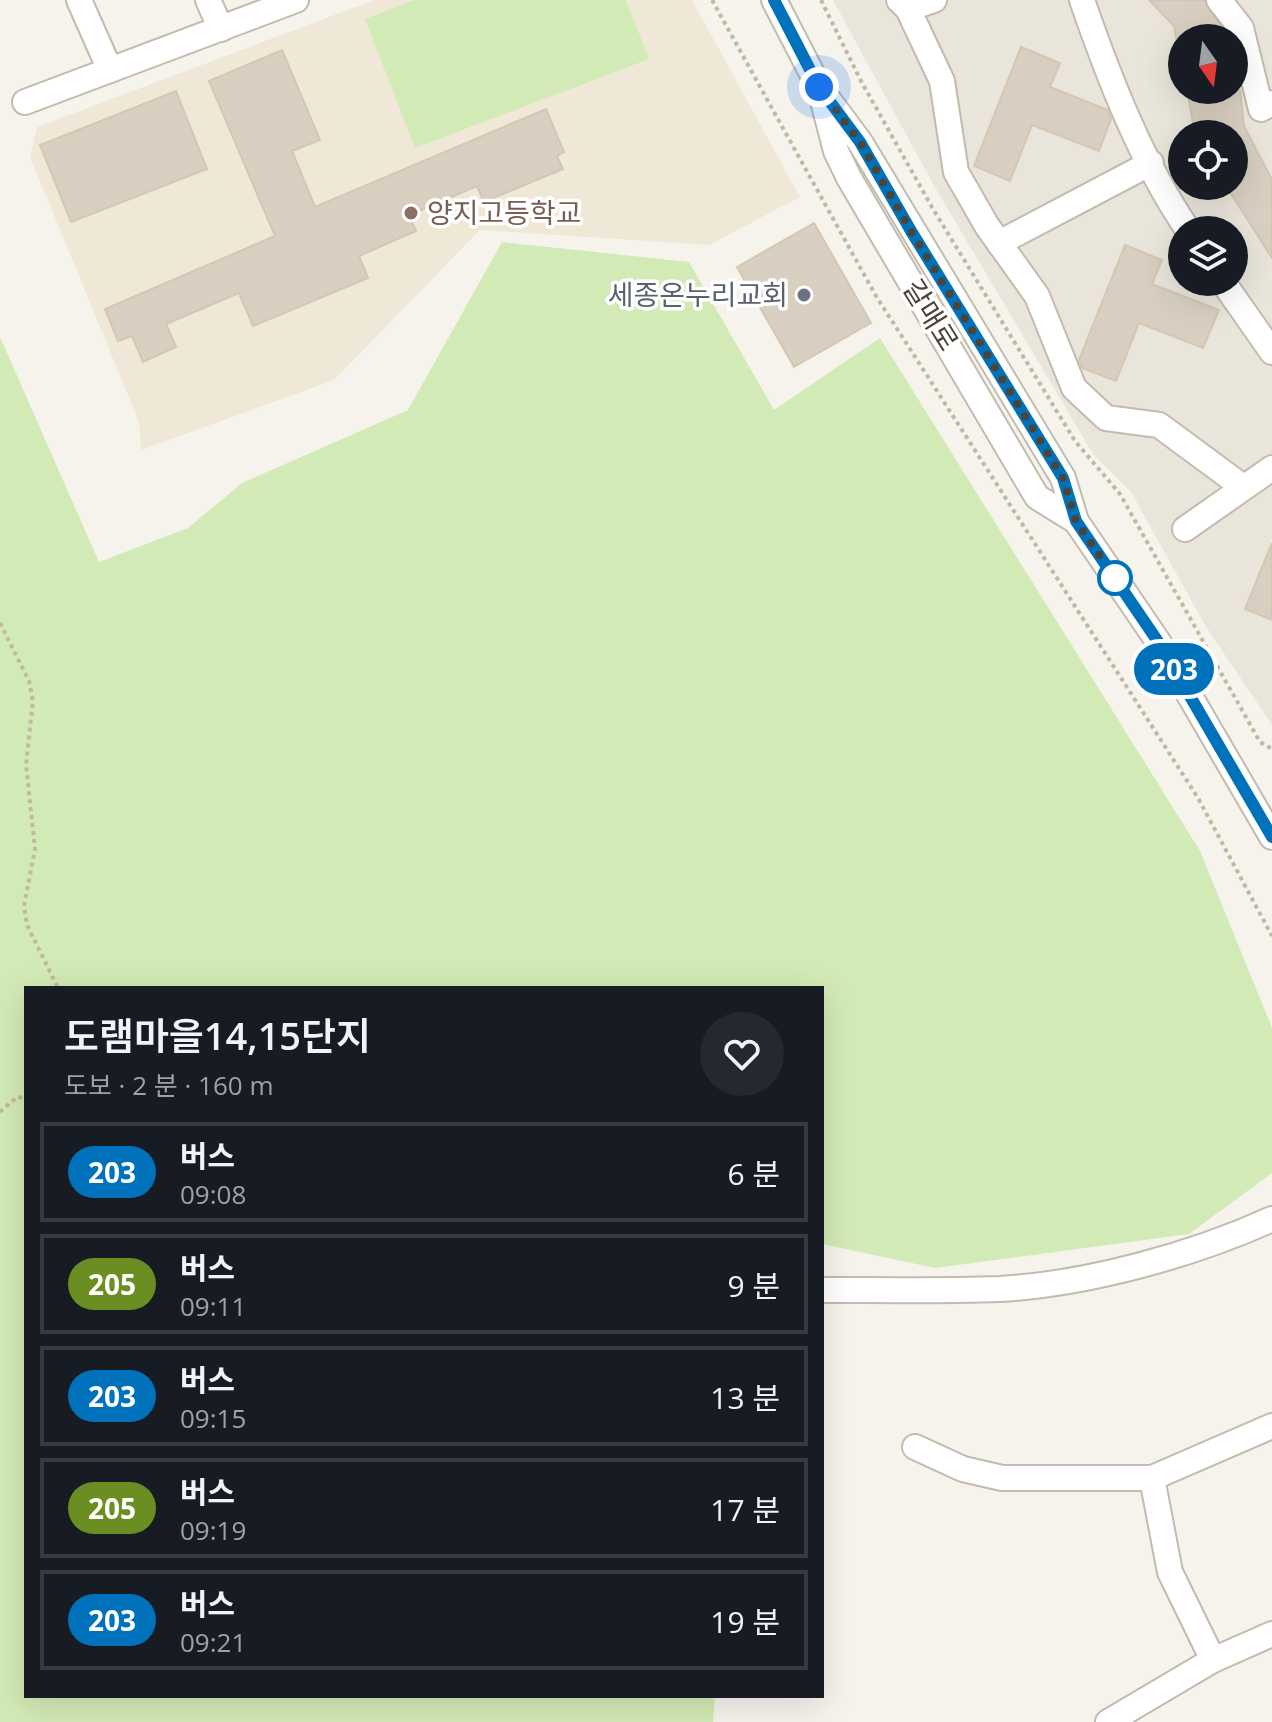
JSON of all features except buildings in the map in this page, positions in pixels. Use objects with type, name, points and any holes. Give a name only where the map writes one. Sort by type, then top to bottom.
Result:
[{"type":"street","points":[[79,0],[110,70]]},
{"type":"street","points":[[208,0],[221,29]]},
{"type":"street","points":[[25,102],[296,0]]},
{"type":"street","name":"갈매로","points":[[774,0],[819,87],[836,151],[1037,497],[1076,521],[1159,643],[1269,825]]},
{"type":"street","points":[[934,0],[904,5],[942,81],[956,172],[999,243],[1037,296],[1074,388],[1106,418],[1159,425],[1243,487]]},
{"type":"street","points":[[1082,0],[1108,74],[1180,216]]},
{"type":"street","points":[[1219,0],[1241,28],[1261,109],[1272,103]]},
{"type":"street","points":[[999,243],[1151,163]]},
{"type":"street","points":[[1233,296],[1272,352]]},
{"type":"street","points":[[1185,529],[1272,468]]},
{"type":"street","points":[[824,1290],[1003,1289],[1117,1271],[1247,1231],[1272,1219]]},
{"type":"street","points":[[915,1447],[963,1469],[1002,1478],[1152,1478],[1272,1426]]},
{"type":"street","points":[[1152,1478],[1170,1572],[1213,1660]]},
{"type":"street","points":[[1108,1722],[1213,1660],[1272,1634]]},
{"type":"path","points":[[821,0],[861,81],[1017,349],[1075,441],[1120,494],[1260,742],[1272,749]]},
{"type":"path","points":[[0,623],[29,681],[33,701],[26,764],[35,849],[24,906],[27,925],[57,986]]},
{"type":"path","points":[[0,1112],[17,1097],[24,1098]]},
{"type":"shaded area","name":"양지고등학교","points":[[374,0],[692,0],[800,197],[709,245],[480,230],[334,380],[141,450],[139,422],[30,157],[37,127]]},
{"type":"shaded area","points":[[833,0],[1149,0],[1172,24],[1168,24],[1168,104],[1190,104],[1193,120],[1168,120],[1168,200],[1235,200],[1245,216],[1168,216],[1168,296],[1248,296],[1248,220],[1265,247],[1272,249],[1272,540],[1245,609],[1272,620],[1272,725],[1205,625],[1131,492],[1093,454],[933,184]],"holes":[[[1021,47],[1060,63],[1050,87],[1114,113],[1098,151],[1032,125],[1010,181],[974,167]],[[1125,245],[1162,260],[1115,381],[1077,365]]]},
{"type":"shaded area","points":[[1209,0],[1272,0],[1272,180],[1248,134],[1248,120],[1243,120],[1242,104],[1248,104],[1248,24],[1226,24]]},
{"type":"green space","points":[[415,0],[626,0],[649,59],[415,148],[365,19]]},
{"type":"green space","points":[[502,242],[689,262],[774,410],[880,338],[1200,851],[1272,1028],[1272,1173],[1189,1234],[935,1268],[824,1244],[824,986],[24,986],[24,1698],[715,1698],[713,1722],[0,1722],[0,337],[99,562],[188,528],[242,483],[408,410]]},
{"type":"bus line","name":"203","points":[[774,0],[819,87],[860,142],[1063,478],[1076,521],[1159,643],[1272,837]]},
{"type":"place","name":"양지고등학교","points":[[411,213]]},
{"type":"place","name":"세종온누리교회","points":[[804,295]]},
{"type":"route","points":[[819,87],[860,142],[1063,478],[1076,521],[1115,578]]}]
